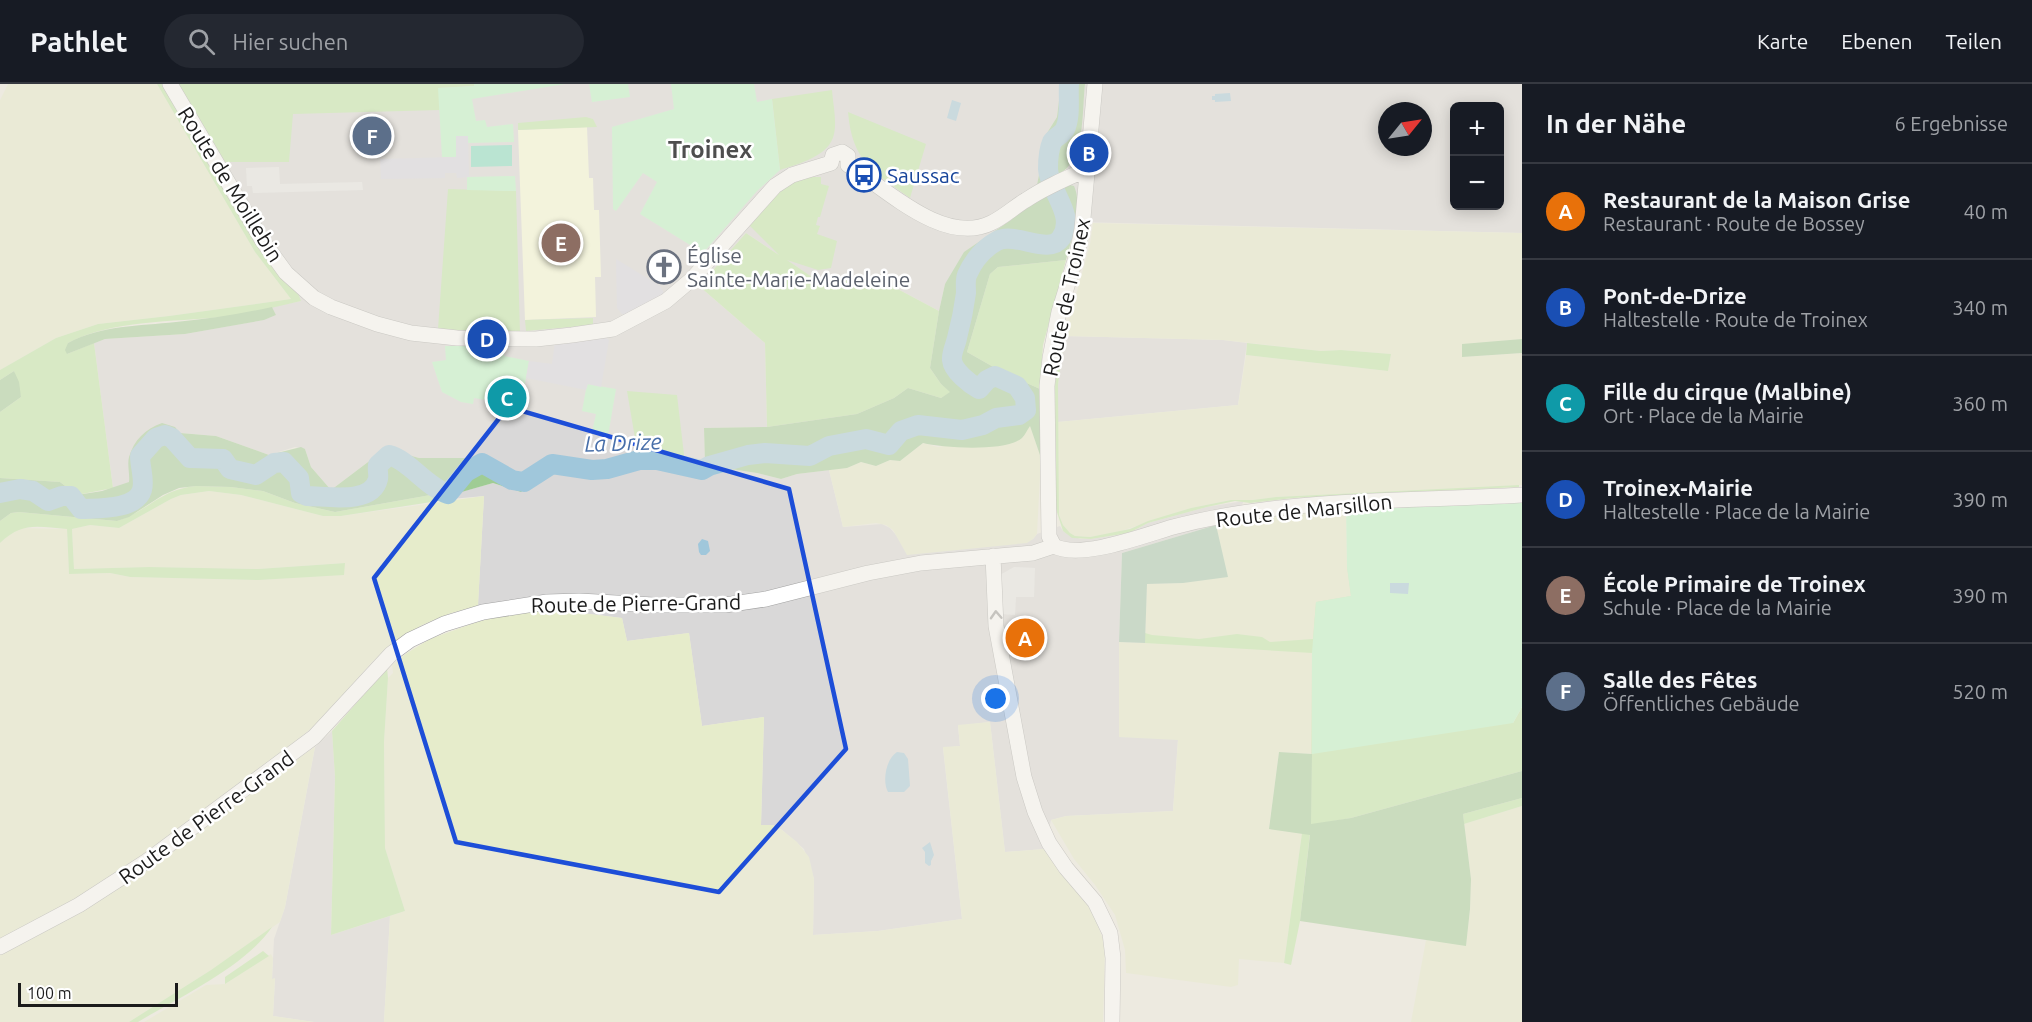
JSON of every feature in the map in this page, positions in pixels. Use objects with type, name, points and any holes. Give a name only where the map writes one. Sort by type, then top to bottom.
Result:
[{"type":"street","name":"Route de Moillebin","points":[[170,84],[257,232],[278,263],[296,283],[331,307],[377,324],[426,336],[536,339],[613,328],[656,307],[684,287],[780,181],[831,163],[833,155],[842,152],[848,156],[848,165],[925,216],[966,230],[990,224],[1035,194],[1088,169]]},
{"type":"street","name":"Route de Troinex","points":[[1054,546],[1049,536],[1047,386],[1054,334],[1082,229],[1095,84]]},
{"type":"street","name":"Route de Marsillon","points":[[1054,546],[1066,550],[1122,543],[1171,528],[1250,511],[1377,501],[1522,495]]},
{"type":"street","name":"Route de Pierre-Grand","points":[[0,947],[79,905],[147,861],[314,737],[391,654],[410,640],[444,624],[483,612],[546,602],[725,605],[766,599],[868,573],[910,565],[1033,553],[1054,546]]},
{"type":"street","points":[[993,556],[996,626],[1018,754],[1035,812],[1057,855],[1095,902],[1110,933],[1113,958],[1112,1022]]},
{"type":"highlighted area","points":[[508,407],[789,489],[846,749],[719,892],[456,842],[374,578]]},
{"type":"shaded area","points":[[8,84],[157,84],[255,252],[291,299],[98,324],[56,338],[0,370],[0,100]]},
{"type":"shaded area","points":[[163,84],[1061,84],[1057,117],[1047,133],[1037,185],[1028,205],[945,284],[939,311],[877,278],[821,283],[746,233],[699,286],[765,343],[767,427],[704,428],[705,465],[638,456],[589,467],[552,461],[527,478],[489,458],[419,458],[391,450],[376,456],[331,490],[311,467],[305,449],[295,447],[269,455],[216,436],[180,433],[129,458],[130,482],[113,488],[94,343],[105,339],[185,334],[263,320],[276,315],[272,307],[301,301],[260,250]]},
{"type":"shaded area","points":[[1085,84],[1522,84],[1522,233],[1076,222],[1076,190],[1066,184],[1066,169],[1075,155],[1079,142]]},
{"type":"shaded area","points":[[587,127],[589,178],[593,178],[594,210],[599,210],[601,277],[595,277],[596,317],[525,320],[518,130]]},
{"type":"shaded area","points":[[456,136],[468,136],[469,177],[457,178],[456,173],[445,173],[445,178],[381,179],[380,159],[456,157]]},
{"type":"shaded area","points":[[279,167],[280,184],[362,182],[363,190],[253,193],[252,186],[247,186],[246,168]]},
{"type":"shaded area","points":[[1093,223],[1522,233],[1522,339],[1462,345],[1462,357],[1522,353],[1522,485],[1231,500],[1191,508],[1115,533],[1090,537],[1075,536],[1070,533],[1063,525],[1059,515],[1058,422],[1238,405],[1246,355],[1388,371],[1391,354],[1341,350],[1321,351],[1223,340],[1065,336],[1090,244]]},
{"type":"shaded area","points":[[616,259],[660,286],[665,295],[627,315],[622,314],[617,308]]},
{"type":"shaded area","points":[[604,336],[609,340],[601,387],[588,384],[586,390],[526,378],[529,361],[552,364],[555,342]]},
{"type":"shaded area","points":[[1065,336],[1223,340],[1247,343],[1238,405],[1058,422],[1058,385]]},
{"type":"shaded area","points":[[1030,426],[1041,458],[1037,534],[1027,543],[907,555],[893,530],[886,525],[876,523],[843,527],[829,470],[847,468],[861,462],[876,466],[890,460],[900,461],[923,443],[938,447]]},
{"type":"shaded area","points":[[639,465],[662,465],[702,475],[721,467],[781,479],[797,474],[829,470],[843,527],[882,524],[896,535],[1033,539],[1037,534],[1060,526],[1063,531],[1080,539],[1091,539],[1129,533],[1148,523],[1207,507],[1244,501],[1233,520],[1122,553],[1119,736],[1178,739],[1173,811],[1066,816],[1051,820],[1044,849],[1005,852],[990,722],[958,726],[960,746],[943,748],[962,919],[878,931],[813,935],[814,879],[804,849],[782,830],[773,825],[761,825],[764,717],[702,726],[689,633],[627,641],[622,618],[557,610],[504,615],[477,622],[484,496],[451,499],[457,493],[493,483],[521,492],[556,469],[599,475]]},
{"type":"shaded area","points":[[209,491],[241,495],[323,516],[341,516],[484,496],[478,606],[451,613],[422,625],[397,640],[372,662],[322,719],[295,742],[124,870],[82,896],[0,940],[0,543],[11,532],[19,528],[67,529],[69,574],[110,573],[130,577],[259,580],[344,574],[344,563],[258,569],[149,567],[74,569],[72,529],[90,525],[119,528],[171,499],[181,495]]},
{"type":"shaded area","points":[[1346,508],[1347,567],[1351,596],[1312,653],[1312,754],[1279,752],[1269,828],[1302,833],[1284,963],[1239,959],[1238,985],[1231,987],[1126,973],[1125,950],[1115,915],[1074,859],[1051,820],[1066,816],[1173,811],[1178,740],[1119,737],[1119,642],[1145,643],[1147,584],[1183,583],[1216,525],[1233,520]]},
{"type":"shaded area","points":[[1216,525],[1228,577],[1183,583],[1147,584],[1145,643],[1119,642],[1122,553]]},
{"type":"shaded area","points":[[1014,567],[1035,568],[1034,597],[1016,597],[1015,615],[1001,614],[1000,575]]},
{"type":"shaded area","points":[[557,610],[622,618],[627,641],[689,633],[702,726],[764,717],[761,825],[773,825],[782,830],[797,842],[809,857],[814,879],[813,935],[878,931],[962,919],[943,747],[960,746],[958,725],[990,722],[1005,852],[1044,849],[1094,915],[1105,945],[1103,1022],[384,1022],[390,916],[405,911],[385,848],[384,742],[388,678],[393,673],[392,665],[430,639],[477,622],[504,615]]},
{"type":"shaded area","points":[[332,731],[335,777],[331,935],[390,916],[384,1022],[314,1022],[273,1016],[274,939],[285,907],[315,747]]},
{"type":"shaded area","points":[[315,747],[285,907],[280,922],[211,970],[129,1022],[0,1022],[0,954],[130,881]]},
{"type":"shaded area","points":[[1522,806],[1522,1022],[1411,1022],[1426,940],[1466,945],[1471,879],[1464,824]]},
{"type":"shaded area","points":[[271,954],[273,958],[272,979],[275,978],[273,1016],[314,1022],[144,1022],[206,985],[225,984]]},
{"type":"green space","points":[[157,84],[163,84],[260,250],[298,293],[301,301],[233,316],[123,326],[85,335],[68,343],[67,354],[94,343],[113,488],[77,495],[60,482],[0,478],[0,412],[21,397],[14,371],[0,380],[0,370],[56,338],[98,324],[291,299],[255,252]]},
{"type":"green space","points":[[178,84],[474,84],[474,86],[439,88],[440,110],[293,114],[289,162],[225,162]]},
{"type":"green space","points":[[474,84],[565,84],[472,99],[476,121],[485,120],[487,127],[513,124],[514,142],[468,143],[467,136],[456,137],[456,157],[442,157],[438,88],[474,86]]},
{"type":"green space","points":[[589,84],[628,84],[630,97],[592,102]]},
{"type":"green space","points":[[671,84],[754,84],[757,102],[772,99],[780,170],[757,191],[703,253],[640,214],[657,182],[643,173],[616,211],[613,209],[612,127],[674,109]]},
{"type":"green space","points":[[1061,84],[1085,84],[1080,139],[1067,168],[1037,185],[1047,133],[1057,117]]},
{"type":"green space","points":[[832,90],[835,124],[831,142],[812,158],[780,170],[772,99]]},
{"type":"green space","points":[[848,112],[926,144],[910,198],[867,164],[854,142]]},
{"type":"green space","points":[[586,117],[593,119],[597,127],[518,130],[518,123]]},
{"type":"green space","points":[[512,145],[512,166],[471,167],[471,146]]},
{"type":"green space","points":[[515,176],[516,191],[467,190],[467,177]]},
{"type":"green space","points":[[805,177],[821,177],[821,184],[829,186],[816,225],[820,226],[817,234],[837,241],[831,268],[818,270],[787,260],[821,283],[877,278],[939,311],[930,368],[941,384],[951,392],[941,398],[908,388],[894,398],[857,414],[767,427],[765,343],[699,286],[746,233],[779,255],[747,223],[790,182]]},
{"type":"green space","points":[[1066,184],[1074,186],[1077,212],[1066,260],[998,267],[990,274],[967,352],[1004,373],[1040,389],[1041,458],[1030,426],[1022,438],[1003,445],[959,447],[923,443],[900,461],[890,460],[876,466],[861,462],[847,468],[797,474],[781,479],[705,465],[704,428],[767,427],[857,414],[894,398],[908,388],[941,398],[950,392],[930,368],[945,284],[964,252],[1011,220],[1028,205]]},
{"type":"green space","points":[[448,189],[516,191],[520,332],[504,332],[504,329],[492,329],[490,332],[438,329]]},
{"type":"green space","points":[[1066,260],[1043,345],[1040,389],[1004,373],[967,352],[990,274],[998,267]]},
{"type":"green space","points":[[272,307],[276,315],[264,320],[185,334],[105,339],[67,354],[65,350],[68,343],[107,330],[212,318]]},
{"type":"green space","points":[[593,318],[593,325],[526,331],[525,320]]},
{"type":"green space","points":[[1522,339],[1522,353],[1462,357],[1462,344]]},
{"type":"green space","points":[[1247,343],[1321,351],[1341,350],[1391,354],[1388,371],[1246,355]]},
{"type":"green space","points":[[445,346],[505,346],[504,356],[529,361],[521,406],[474,398],[473,404],[461,402],[442,392],[432,362],[446,360]]},
{"type":"green space","points":[[1059,348],[1063,348],[1058,385],[1059,515],[1063,525],[1075,536],[1090,537],[1130,529],[1191,508],[1231,500],[1519,485],[1519,487],[1293,498],[1250,503],[1235,501],[1148,523],[1129,533],[1091,539],[1072,538],[1063,531],[1056,509],[1055,386]]},
{"type":"green space","points":[[14,371],[19,382],[21,397],[0,412],[0,380]]},
{"type":"green space","points":[[587,384],[616,389],[608,436],[592,432],[596,414],[582,411]]},
{"type":"green space","points":[[627,391],[677,395],[685,463],[666,458],[638,456]]},
{"type":"green space","points":[[162,423],[175,427],[180,433],[216,436],[269,455],[301,447],[305,449],[311,467],[331,490],[376,456],[391,450],[419,458],[489,458],[527,478],[527,487],[521,492],[493,483],[458,493],[451,499],[436,494],[335,512],[295,503],[263,491],[196,486],[179,488],[163,495],[129,517],[117,521],[19,512],[11,513],[0,521],[0,478],[60,482],[77,495],[102,491],[129,482],[128,460],[134,445],[150,428]]},
{"type":"green space","points":[[196,486],[263,491],[295,503],[335,512],[436,494],[451,499],[341,516],[323,516],[241,495],[209,491],[181,495],[171,499],[119,528],[90,525],[72,529],[74,569],[149,567],[258,569],[345,563],[344,575],[259,580],[130,577],[110,573],[69,574],[67,529],[24,528],[0,543],[0,521],[11,513],[117,521],[138,512],[173,491]]},
{"type":"green space","points":[[1522,502],[1522,707],[1513,723],[1312,754],[1312,653],[1316,602],[1351,596],[1347,567],[1346,508]]},
{"type":"green space","points":[[1347,524],[1513,723],[1522,707],[1522,771],[1351,818],[1311,825],[1312,653],[1145,643],[1145,633],[1199,639],[1237,634],[1262,637],[1270,642],[1313,639],[1316,602],[1351,596],[1347,567]]},
{"type":"green space","points":[[387,668],[384,742],[385,848],[405,911],[331,935],[335,777],[332,731]]},
{"type":"green space","points":[[1279,752],[1312,754],[1311,824],[1351,818],[1522,771],[1522,798],[1463,814],[1471,879],[1466,946],[1300,921],[1310,835],[1269,829]]},
{"type":"green space","points":[[1522,798],[1522,806],[1464,824],[1463,814]]},
{"type":"green space","points":[[1302,833],[1310,834],[1300,921],[1291,965],[1284,963]]},
{"type":"green space","points":[[272,927],[246,955],[229,968],[138,1022],[129,1022],[211,970]]},
{"type":"green space","points":[[263,951],[269,956],[225,984],[225,977]]},
{"type":"water","points":[[1230,93],[1231,101],[1215,102],[1212,100],[1215,94]]},
{"type":"water","points":[[952,100],[961,103],[956,121],[947,118]]},
{"type":"water","points":[[702,539],[708,541],[710,551],[706,555],[701,555],[699,552],[698,544]]},
{"type":"water","points":[[1390,583],[1409,583],[1408,594],[1390,593]]},
{"type":"water","points":[[897,752],[904,753],[908,759],[910,786],[904,792],[888,792],[885,782],[886,770],[893,755]]},
{"type":"water","points":[[930,842],[934,855],[929,866],[925,863],[925,852],[922,848]]},
{"type":"waterway","name":"La Drize","points":[[0,493],[20,489],[33,491],[48,501],[62,496],[71,496],[81,509],[125,505],[138,497],[142,490],[140,456],[156,438],[165,435],[172,438],[190,458],[223,459],[230,469],[256,475],[274,463],[284,462],[299,478],[301,493],[307,496],[348,497],[367,493],[374,487],[378,479],[378,465],[389,455],[403,462],[432,485],[448,494],[466,472],[482,463],[512,480],[524,482],[552,464],[592,470],[607,469],[639,460],[657,460],[702,470],[748,455],[765,453],[810,456],[829,446],[866,439],[889,445],[901,431],[918,425],[962,430],[983,425],[996,418],[1019,415],[1026,410],[1025,398],[1017,386],[995,376],[987,380],[979,389],[959,373],[953,364],[952,354],[963,310],[966,277],[979,255],[992,244],[1004,239],[1048,245],[1056,243],[1065,230],[1064,212],[1048,166],[1052,142],[1064,131],[1067,124],[1069,84]]},
{"type":"place","name":"Salle des Fêtes","points":[[372,136]]},
{"type":"place","name":"Pont-de-Drize","points":[[1089,153]]},
{"type":"place","name":"Saussac","points":[[864,175]]},
{"type":"place","name":"École Primaire de Troinex","points":[[561,243]]},
{"type":"place","name":"Église Sainte-Marie-Madeleine","points":[[664,267]]},
{"type":"place","name":"Troinex-Mairie","points":[[487,339]]},
{"type":"place","name":"Fille du cirque (Malbine)","points":[[507,398]]},
{"type":"place","name":"Restaurant de la Maison Grise","points":[[1025,638]]},
{"type":"district","name":"Troinex","points":[[710,149]]}]
